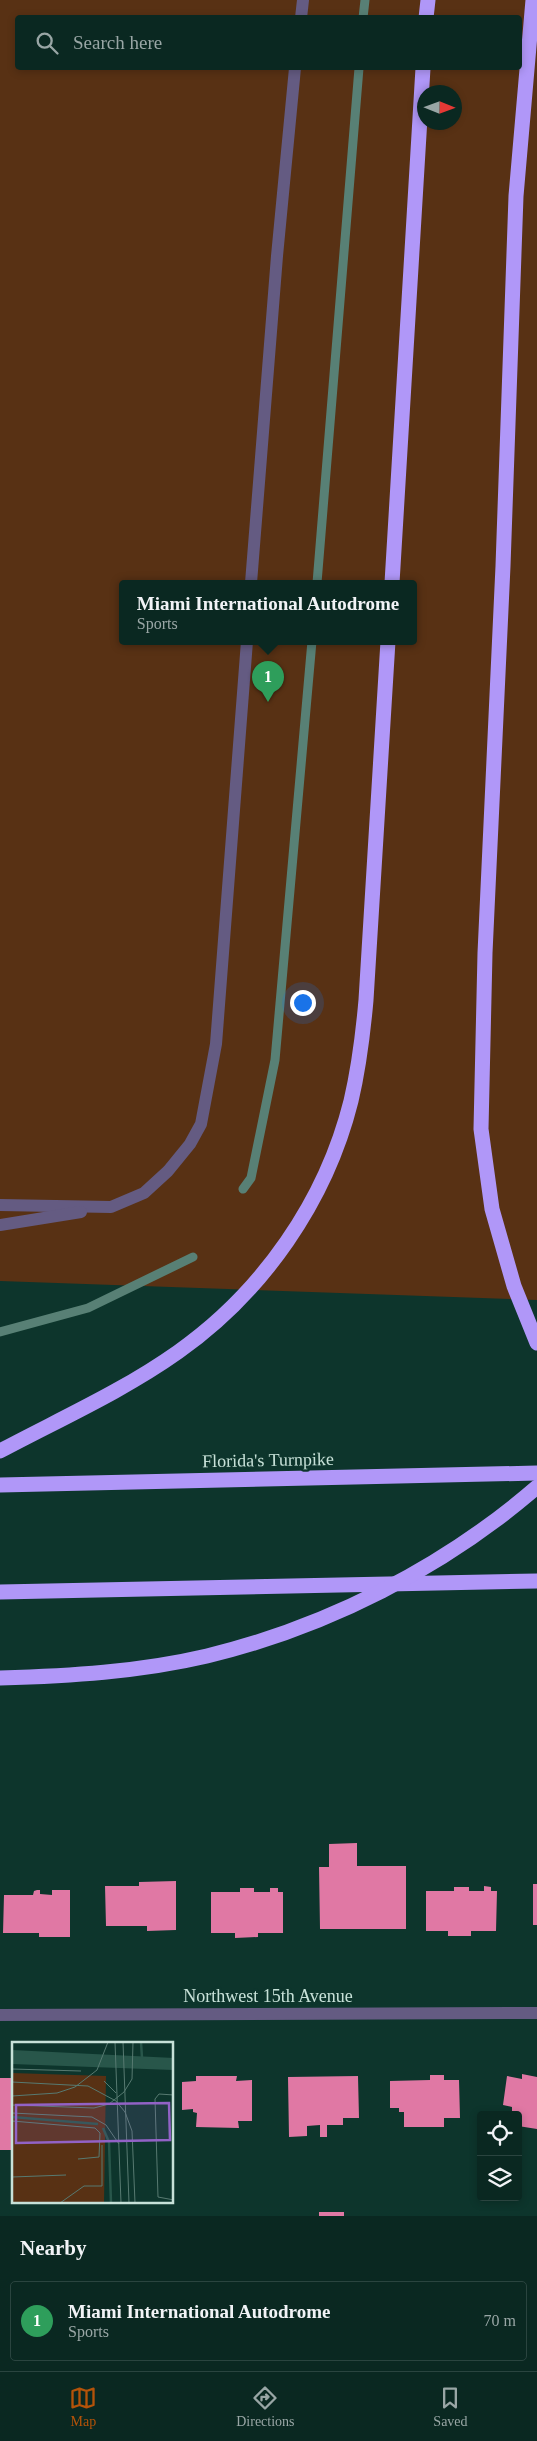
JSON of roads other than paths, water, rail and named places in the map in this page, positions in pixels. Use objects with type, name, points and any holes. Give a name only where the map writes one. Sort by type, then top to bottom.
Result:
[{"type":"highway","points":[[426,15],[428,0]]},
{"type":"highway","points":[[534,0],[516,196],[504,547],[485,953],[482,1129],[492,1209],[514,1286],[537,1343]]},
{"type":"highway","points":[[392,580],[423,70]]},
{"type":"highway","points":[[0,1452],[145,1374],[209,1327],[268,1268],[292,1235],[318,1189],[337,1144],[350,1102],[361,1052],[366,1000],[388,645]]},
{"type":"highway","name":"Florida's Turnpike","points":[[0,1485],[537,1473]]},
{"type":"highway","points":[[0,1678],[58,1676],[138,1669],[206,1656],[261,1641],[334,1613],[415,1575],[492,1523],[537,1488]]},
{"type":"highway","points":[[0,1592],[537,1581]]},
{"type":"street","points":[[301,15],[303,0]]},
{"type":"street","points":[[251,580],[277,256],[295,70]]},
{"type":"street","points":[[0,1225],[112,1207],[144,1193],[162,1177],[190,1144],[201,1124],[216,1044],[247,645]]},
{"type":"street","points":[[0,1205],[112,1207]]},
{"type":"street","name":"Northwest 15th Avenue","points":[[0,2015],[537,2013]]},
{"type":"waterway","points":[[363,15],[365,0]]},
{"type":"waterway","points":[[317,580],[359,70]]},
{"type":"waterway","points":[[243,1189],[251,1178],[275,1060],[312,645]]},
{"type":"waterway","points":[[0,1332],[88,1308],[193,1257]]},
{"type":"place","name":"Miami International Autodrome","points":[[268,702]]}]
